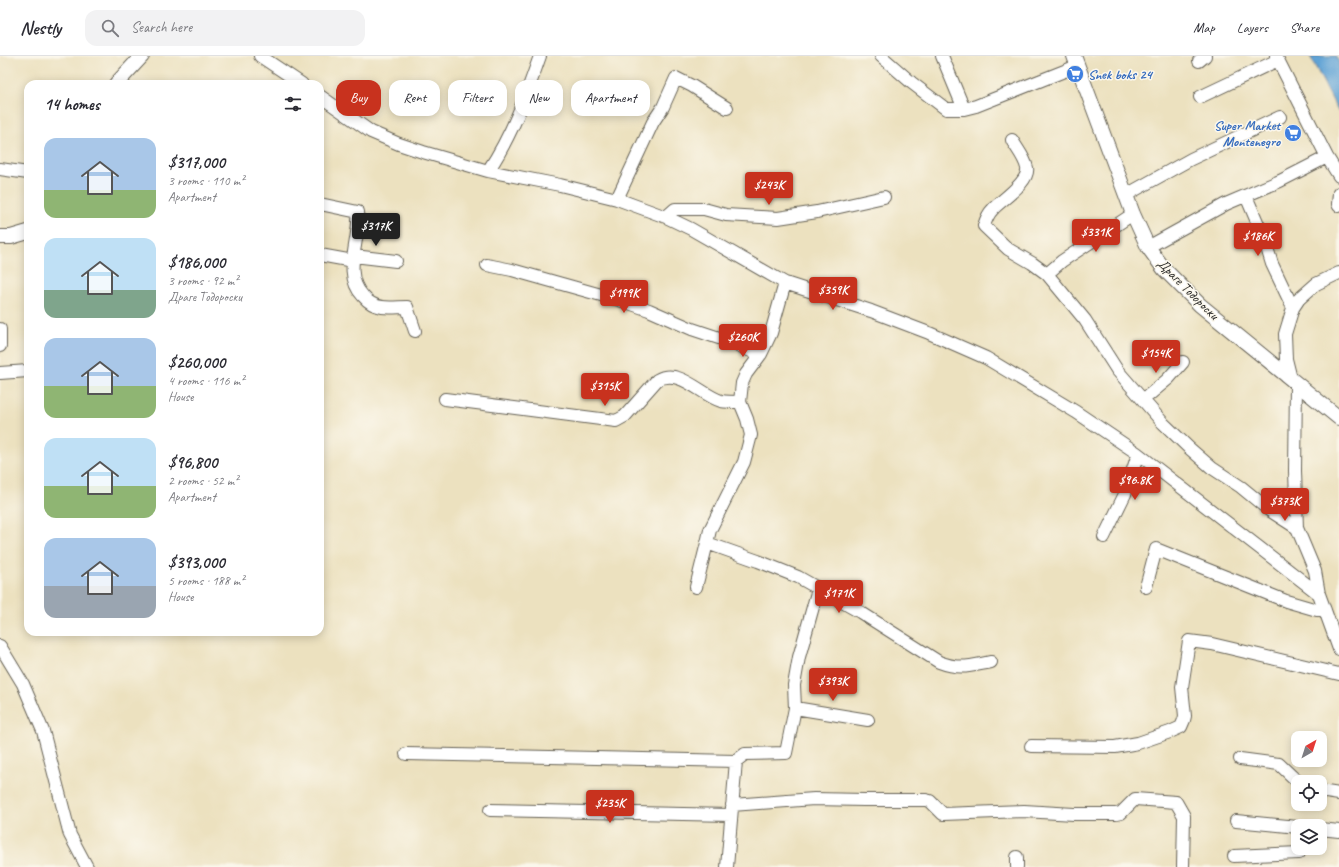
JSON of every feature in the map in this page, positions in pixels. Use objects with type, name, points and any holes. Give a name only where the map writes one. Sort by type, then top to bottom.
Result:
[{"type":"street","points":[[120,80],[142,56]]},
{"type":"street","points":[[260,56],[296,80]]},
{"type":"street","points":[[488,171],[499,154],[517,118],[540,56]]},
{"type":"street","points":[[881,56],[912,83],[946,109],[964,109],[976,106],[1076,61]]},
{"type":"street","points":[[942,56],[964,109]]},
{"type":"street","points":[[1200,97],[1277,58],[1327,157],[1339,176]]},
{"type":"street","name":"Драге Тодороски","points":[[1076,61],[1133,214],[1148,247],[1164,269],[1200,305],[1339,418]]},
{"type":"street","points":[[617,200],[653,122],[663,107],[676,78],[692,86],[727,108]]},
{"type":"street","points":[[324,99],[372,132],[398,144],[488,171],[560,185],[617,200],[666,217],[785,283],[871,311],[929,333],[986,358],[1076,412],[1138,454],[1318,594]]},
{"type":"street","points":[[1126,195],[1191,159],[1280,117]]},
{"type":"street","points":[[1012,140],[1027,166],[1027,174],[1016,188],[993,209],[986,218],[984,226],[1008,249],[1047,274],[1085,320],[1117,370],[1163,422],[1189,448],[1212,468],[1241,487],[1269,510],[1297,528]]},
{"type":"street","points":[[1148,247],[1226,204],[1280,181],[1327,157]]},
{"type":"street","points":[[0,169],[24,172]]},
{"type":"street","points":[[1339,193],[1339,206]]},
{"type":"street","points":[[1246,196],[1264,238],[1272,264],[1293,308]]},
{"type":"street","points":[[666,217],[675,209],[704,209],[726,215],[778,218],[817,212],[884,197]]},
{"type":"street","points":[[324,205],[358,212],[358,228],[353,259],[353,281],[362,295],[374,305],[382,307],[406,307],[415,331]]},
{"type":"street","points":[[1047,274],[1062,261],[1133,214]]},
{"type":"street","points":[[0,237],[11,237],[24,233]]},
{"type":"street","points":[[324,255],[396,262]]},
{"type":"street","points":[[487,265],[512,270],[632,304],[649,310],[692,330],[731,342],[752,352],[761,354]]},
{"type":"street","points":[[1339,273],[1316,284],[1299,299],[1293,308],[1285,334],[1286,359],[1293,381],[1297,528],[1315,571],[1318,594],[1325,610],[1336,628],[1339,650]]},
{"type":"street","points":[[696,587],[710,530],[744,462],[751,435],[740,402],[742,383],[761,354],[771,333],[785,283]]},
{"type":"street","points":[[0,329],[0,346]]},
{"type":"street","points":[[1143,400],[1168,380],[1183,362]]},
{"type":"street","points":[[0,373],[24,371]]},
{"type":"street","points":[[445,399],[616,421],[624,416],[656,380],[662,376],[670,376],[679,378],[721,401],[740,402]]},
{"type":"street","points":[[1104,537],[1125,494],[1138,454]]},
{"type":"street","points":[[707,543],[798,577],[860,612],[943,664],[959,668],[991,662]]},
{"type":"street","points":[[1146,587],[1156,548],[1286,601],[1317,610],[1325,610]]},
{"type":"street","points":[[406,754],[736,761],[745,754],[786,754],[795,708],[794,685],[799,657],[818,589]]},
{"type":"street","points":[[1031,746],[1115,747],[1138,743],[1181,727],[1185,716],[1182,687],[1189,641],[1212,644],[1339,674]]},
{"type":"street","points":[[0,646],[23,684],[42,731],[70,835],[87,867]]},
{"type":"street","points":[[795,708],[868,720]]},
{"type":"street","points":[[1240,759],[1279,764],[1291,775]]},
{"type":"street","points":[[727,867],[736,761]]},
{"type":"street","points":[[1327,792],[1339,794]]},
{"type":"street","points":[[490,810],[732,810],[814,799],[926,800],[930,801],[943,814],[1024,811],[1074,814],[1109,814],[1121,813],[1136,799],[1176,802],[1184,816],[1184,867]]},
{"type":"street","points":[[1236,821],[1291,826]]},
{"type":"street","points":[[1327,830],[1339,831]]},
{"type":"street","points":[[1234,856],[1291,853]]},
{"type":"water","points":[[1310,56],[1336,56],[1339,62],[1339,113]]},
{"type":"place","name":"Snek boks 24","points":[[1075,74]]},
{"type":"place","name":"Super Market Montenegro","points":[[1293,133]]}]
